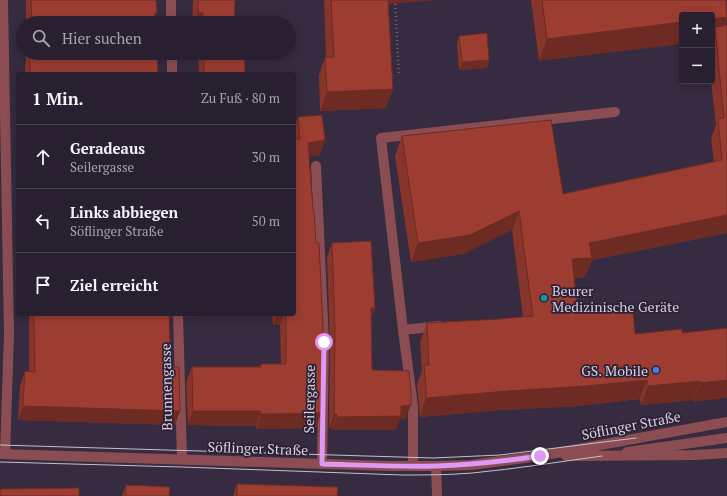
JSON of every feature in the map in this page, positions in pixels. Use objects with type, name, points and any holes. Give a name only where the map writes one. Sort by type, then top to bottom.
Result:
[{"type":"street","points":[[2,454],[9,334],[3,0]]},
{"type":"street","points":[[171,0],[171,16]]},
{"type":"street","points":[[172,60],[172,72]]},
{"type":"street","points":[[414,466],[413,406],[381,138],[615,112]]},
{"type":"street","name":"Seilergasse","points":[[316,166],[324,342],[322,464]]},
{"type":"street","name":"Brunnengasse","points":[[178,316],[182,459]]},
{"type":"street","points":[[403,330],[447,325]]},
{"type":"street","name":"Söflinger Straße","points":[[2,454],[436,466],[471,464],[540,456],[727,422]]},
{"type":"street","points":[[636,438],[727,425]]},
{"type":"street","points":[[602,456],[727,438]]},
{"type":"street","name":"Söflinger Straße","points":[[540,456],[695,455],[727,453]]},
{"type":"street","points":[[436,466],[437,496]]},
{"type":"path","points":[[395,0],[399,76]]},
{"type":"building","points":[[31,0],[156,0],[157,13],[155,13],[155,16],[32,16]]},
{"type":"building","points":[[198,0],[235,0],[234,16],[203,16],[203,13],[198,13]]},
{"type":"building","points":[[331,0],[388,0],[393,89],[327,92],[325,57],[334,57]]},
{"type":"building","points":[[542,0],[726,0],[727,17],[715,19],[715,12],[679,12],[679,22],[547,39]]},
{"type":"building","points":[[727,25],[727,215],[589,243],[592,258],[572,259],[578,313],[633,308],[635,334],[682,329],[682,333],[727,328],[727,380],[648,386],[647,380],[426,398],[424,365],[429,365],[427,323],[533,316],[519,211],[470,235],[418,243],[402,136],[551,120],[563,194],[722,160],[718,119],[724,118],[715,27]]},
{"type":"building","points":[[487,33],[489,60],[462,62],[459,36]]},
{"type":"building","points":[[30,60],[157,60],[158,72],[30,72]]},
{"type":"building","points":[[204,60],[244,60],[245,72],[204,72]]},
{"type":"building","points":[[322,115],[325,140],[308,143],[316,243],[319,243],[323,327],[321,413],[261,414],[261,411],[193,411],[192,367],[261,367],[261,364],[286,364],[286,316],[296,316],[296,139],[300,139],[298,117]]},
{"type":"building","points":[[371,241],[375,308],[371,308],[372,370],[409,371],[411,405],[401,406],[401,416],[337,417],[337,414],[334,414],[335,328],[332,243]]},
{"type":"building","points":[[34,316],[169,316],[171,367],[179,367],[180,411],[23,406],[25,371],[35,372]]},
{"type":"building","points":[[237,484],[338,487],[337,496],[237,496]]},
{"type":"building","points":[[126,485],[170,487],[169,496],[126,496]]},
{"type":"building","points":[[79,488],[79,496],[0,496],[0,489]]},
{"type":"tram line","points":[[0,445],[433,458],[500,455],[636,438]]},
{"type":"tram line","points":[[0,462],[428,475],[463,474],[602,456]]},
{"type":"place","name":"Beurer Medizinische Geräte","points":[[544,298]]},
{"type":"place","name":"GS. Mobile","points":[[656,370]]},
{"type":"route","points":[[324,342],[322,464],[416,467],[471,464],[540,456]]}]
